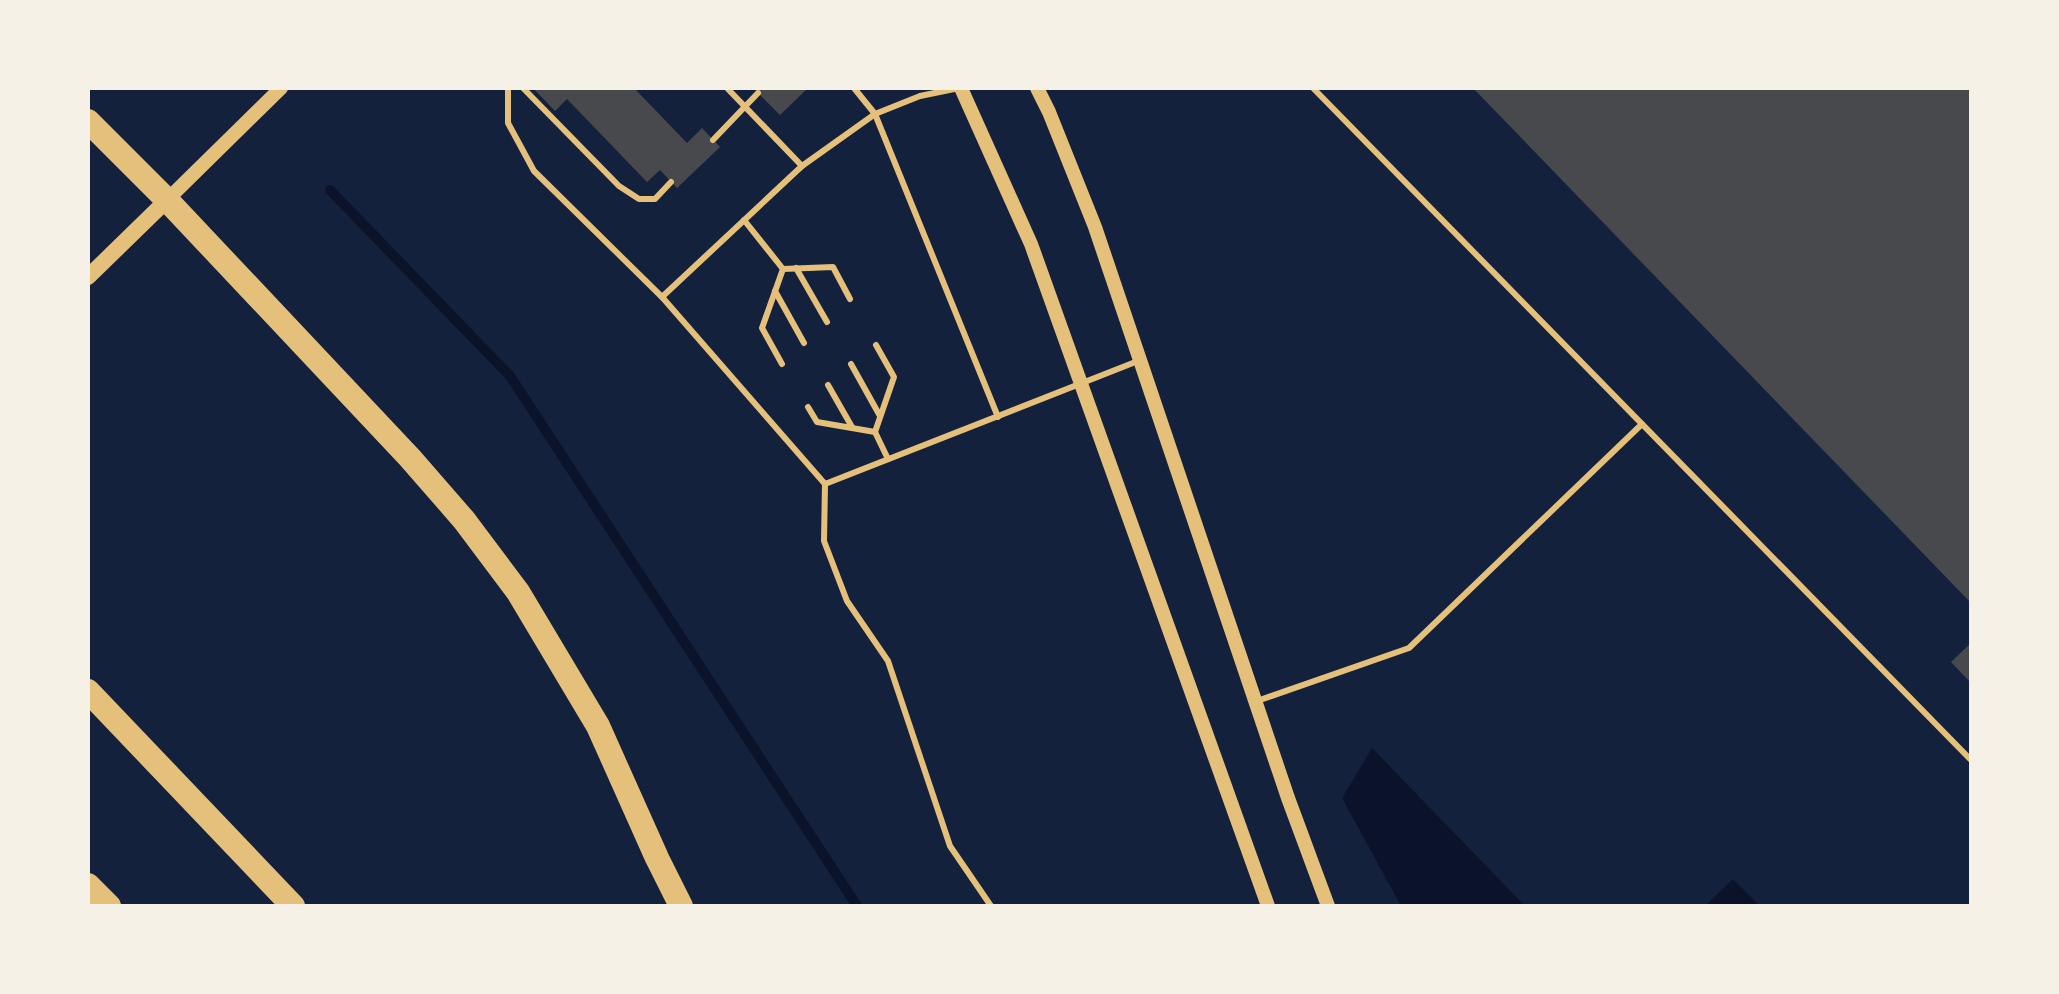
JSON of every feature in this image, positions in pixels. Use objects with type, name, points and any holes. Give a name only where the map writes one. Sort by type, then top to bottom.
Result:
[{"type":"highway","points":[[88,121],[167,200],[410,458],[464,520],[518,592],[598,726],[681,906]]},
{"type":"highway","points":[[88,691],[293,906]]},
{"type":"highway","points":[[88,885],[109,906]]},
{"type":"main road","points":[[88,277],[167,200]]},
{"type":"street","points":[[167,200],[281,88]]},
{"type":"street","points":[[960,88],[1031,244],[1268,906]]},
{"type":"street","points":[[1037,88],[1095,227],[1255,701],[1328,906]]},
{"type":"lane","points":[[508,88],[508,123],[534,171],[662,297],[825,484],[824,541],[847,601],[888,661],[950,846],[991,906]]},
{"type":"lane","points":[[523,88],[619,186],[639,199],[655,199],[671,182]]},
{"type":"lane","points":[[727,88],[802,166]]},
{"type":"lane","points":[[854,88],[875,114],[998,417]]},
{"type":"lane","points":[[662,297],[802,166],[875,114],[920,96],[960,88]]},
{"type":"lane","points":[[1313,88],[1971,760]]},
{"type":"lane","points":[[713,140],[758,93]]},
{"type":"lane","points":[[744,220],[783,269]]},
{"type":"lane","points":[[783,269],[833,267],[850,299]]},
{"type":"lane","points":[[796,268],[827,322]]},
{"type":"lane","points":[[782,364],[762,328],[783,269]]},
{"type":"lane","points":[[775,291],[804,343]]},
{"type":"lane","points":[[876,345],[894,377],[875,432],[888,459]]},
{"type":"lane","points":[[825,484],[1140,360]]},
{"type":"lane","points":[[851,364],[880,416]]},
{"type":"lane","points":[[828,385],[853,428]]},
{"type":"lane","points":[[808,407],[817,422],[875,432]]},
{"type":"lane","points":[[1255,701],[1409,648],[1642,424]]},
{"type":"water","points":[[1372,748],[1525,906],[1401,906],[1342,798]]},
{"type":"water","points":[[1733,879],[1760,906],[1705,906]]},
{"type":"building","points":[[533,88],[634,88],[687,143],[702,128],[720,147],[677,188],[660,170],[647,182],[567,99],[555,111]]},
{"type":"building","points":[[753,88],[808,88],[780,115]]},
{"type":"building","points":[[1473,88],[1971,88],[1971,603]]},
{"type":"building","points":[[1971,643],[1971,683],[1951,662]]},
{"type":"waterway","points":[[330,190],[510,376],[857,906]]}]
